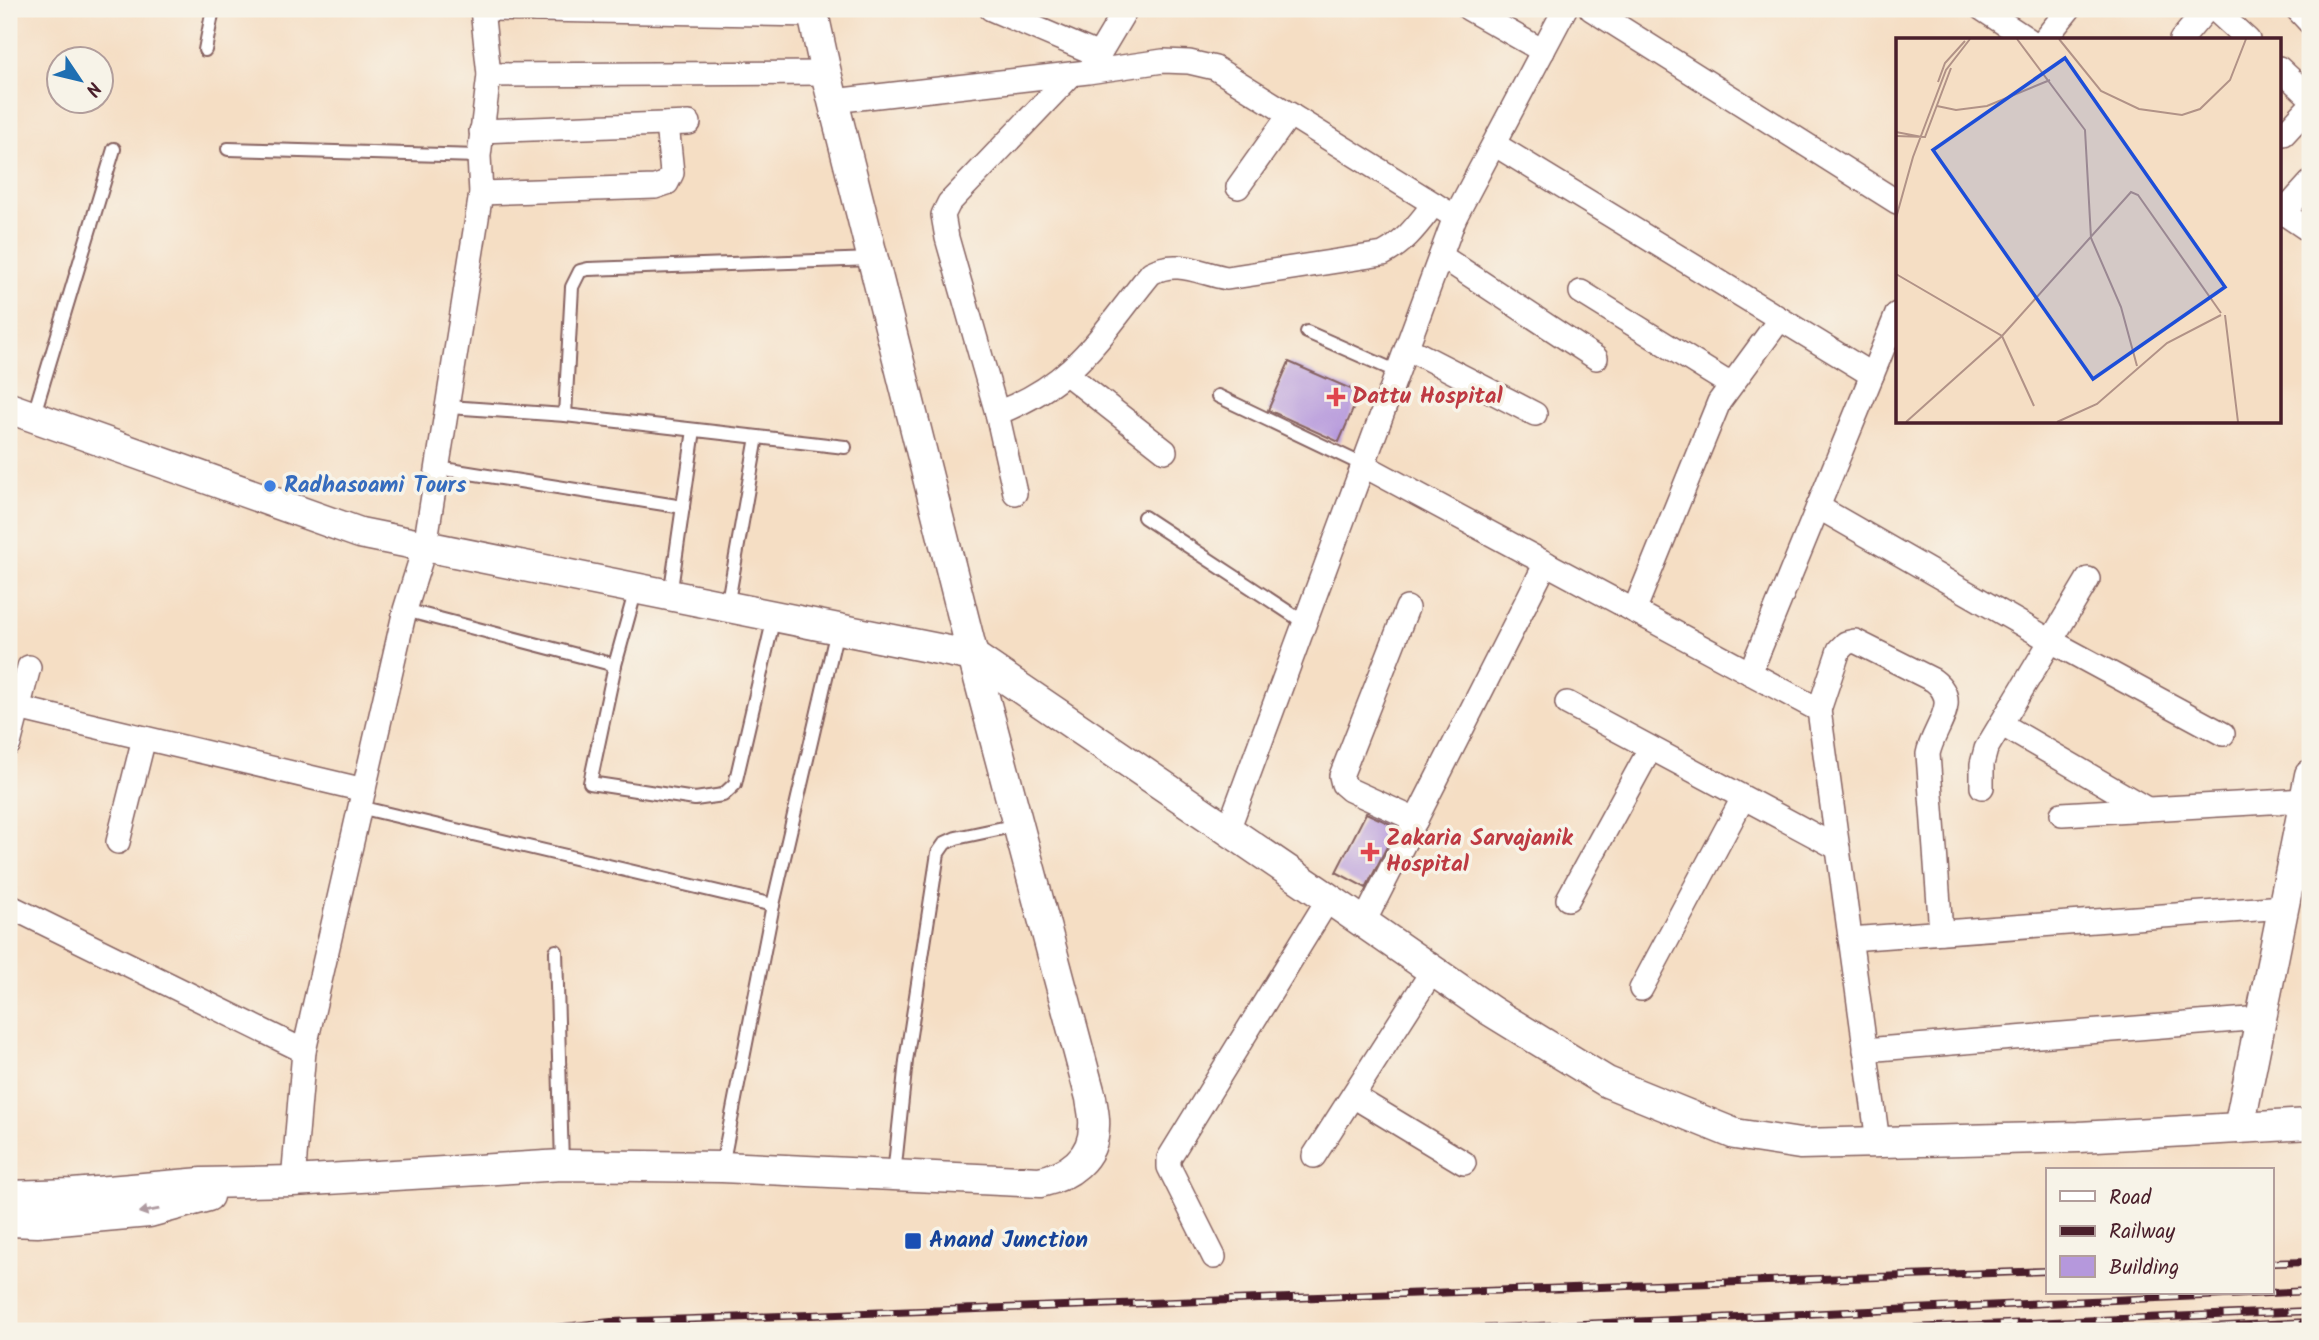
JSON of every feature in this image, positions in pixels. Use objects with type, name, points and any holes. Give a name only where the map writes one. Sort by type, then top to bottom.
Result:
[{"type":"street","points":[[293,1181],[304,1051],[405,610],[425,546],[449,407],[481,193],[478,156],[489,75],[482,9]]},
{"type":"street","points":[[9,1196],[73,1194],[202,1183],[293,1181],[562,1165],[722,1167],[1040,1182],[1060,1178],[1077,1164],[1089,1149],[1095,1128],[1091,1098],[972,656],[813,12],[491,9]]},
{"type":"street","points":[[991,9],[1086,67]]},
{"type":"street","points":[[1015,493],[998,413],[943,215],[949,203],[1086,67],[1126,9]]},
{"type":"street","points":[[1469,9],[1543,51]]},
{"type":"street","points":[[1228,830],[1455,217],[1565,9]]},
{"type":"street","points":[[1591,9],[1896,201]]},
{"type":"street","points":[[1982,9],[2018,37]]},
{"type":"street","points":[[2046,38],[2069,9]]},
{"type":"street","points":[[2182,38],[2207,9]]},
{"type":"street","points":[[2214,9],[2246,38]]},
{"type":"street","points":[[2297,9],[2310,23]]},
{"type":"street","points":[[489,75],[830,87],[1163,61],[1189,62],[1215,68],[1455,217]]},
{"type":"street","points":[[2280,69],[2310,97]]},
{"type":"street","points":[[2284,134],[2310,106]]},
{"type":"street","points":[[1238,187],[1290,114]]},
{"type":"street","points":[[481,131],[678,124],[667,183],[655,187],[481,193]]},
{"type":"street","points":[[1494,144],[1872,375]]},
{"type":"street","points":[[2310,183],[2281,211],[2310,231]]},
{"type":"street","points":[[998,413],[1024,403],[1067,374],[1087,354],[1151,273],[1163,266],[1181,266],[1227,278],[1382,254],[1407,238],[1434,204]]},
{"type":"street","points":[[1441,256],[1596,358]]},
{"type":"street","points":[[1581,292],[1731,385]]},
{"type":"street","points":[[1749,673],[1896,316]]},
{"type":"street","points":[[1634,611],[1720,402],[1780,319]]},
{"type":"street","points":[[1407,348],[1535,414]]},
{"type":"street","points":[[1067,374],[1165,451]]},
{"type":"street","points":[[21,412],[360,533],[972,656],[1492,1012],[1607,1082],[1735,1134],[1800,1144],[2079,1137],[2310,1124]]},
{"type":"street","points":[[1363,465],[1819,710]]},
{"type":"street","points":[[1818,508],[2051,641],[2223,734]]},
{"type":"street","points":[[1364,922],[1546,563]]},
{"type":"street","points":[[1982,787],[1982,764],[1986,749],[2088,579]]},
{"type":"street","points":[[1407,608],[1341,776],[1343,784],[1350,790],[1416,820]]},
{"type":"street","points":[[1878,1142],[1819,710],[1839,650],[1846,643],[1855,642],[1933,680],[1943,688],[1947,701],[1943,717],[1930,741],[1928,754],[1941,932]]},
{"type":"street","points":[[9,744],[29,667]]},
{"type":"street","points":[[1567,703],[1838,848]]},
{"type":"street","points":[[18,708],[144,738],[362,799]]},
{"type":"street","points":[[2001,724],[2147,809]]},
{"type":"street","points":[[118,842],[144,738]]},
{"type":"street","points":[[1567,898],[1650,749]]},
{"type":"street","points":[[2062,814],[2147,809],[2308,788],[2239,1128]]},
{"type":"street","points":[[1641,989],[1743,798]]},
{"type":"street","points":[[1214,1257],[1169,1167],[1169,1158],[1329,898]]},
{"type":"street","points":[[9,906],[304,1051]]},
{"type":"street","points":[[1850,939],[2284,907]]},
{"type":"street","points":[[1314,1156],[1433,970]]},
{"type":"street","points":[[1865,1049],[2261,1018]]},
{"type":"street","points":[[1353,1096],[1464,1163]]},
{"type":"street","points":[[9,1221],[37,1222],[149,1212],[262,1182]]},
{"type":"lane","points":[[205,50],[213,9]]},
{"type":"lane","points":[[21,412],[114,149]]},
{"type":"lane","points":[[228,149],[478,156]]},
{"type":"lane","points":[[565,415],[572,287],[580,271],[873,258]]},
{"type":"lane","points":[[1307,332],[1398,372]]},
{"type":"lane","points":[[1218,396],[1363,465]]},
{"type":"lane","points":[[449,407],[565,415],[845,447]]},
{"type":"lane","points":[[670,596],[694,430]]},
{"type":"lane","points":[[727,607],[757,437]]},
{"type":"lane","points":[[438,468],[683,507]]},
{"type":"lane","points":[[1144,517],[1305,623]]},
{"type":"lane","points":[[636,589],[615,665],[590,783],[695,799],[723,795],[735,784],[774,617]]},
{"type":"lane","points":[[405,610],[615,665]]},
{"type":"lane","points":[[722,1167],[773,905],[836,629]]},
{"type":"lane","points":[[362,799],[773,905]]},
{"type":"lane","points":[[894,1175],[906,1061],[938,853],[945,843],[956,838],[1018,825]]},
{"type":"lane","points":[[556,951],[562,1165]]},
{"type":"building","points":[[1289,362],[1360,393],[1339,442],[1268,410]]},
{"type":"building","points":[[1366,813],[1397,827],[1366,888],[1336,872]]},
{"type":"railway","points":[[2274,1263],[2310,1262]]},
{"type":"railway","points":[[526,1331],[611,1322],[2046,1271]]},
{"type":"railway","points":[[2274,1293],[2310,1291]]},
{"type":"railway","points":[[1427,1331],[2244,1294]]},
{"type":"railway","points":[[1840,1331],[2310,1311]]},
{"type":"railway","points":[[2124,1331],[2310,1322]]},
{"type":"place","name":"Dattu Hospital","points":[[1336,397]]},
{"type":"place","name":"Radhasoami Tours","points":[[270,486]]},
{"type":"place","name":"Zakaria Sarvajanik Hospital","points":[[1370,852]]},
{"type":"place","name":"Anand Junction","points":[[913,1241]]}]
